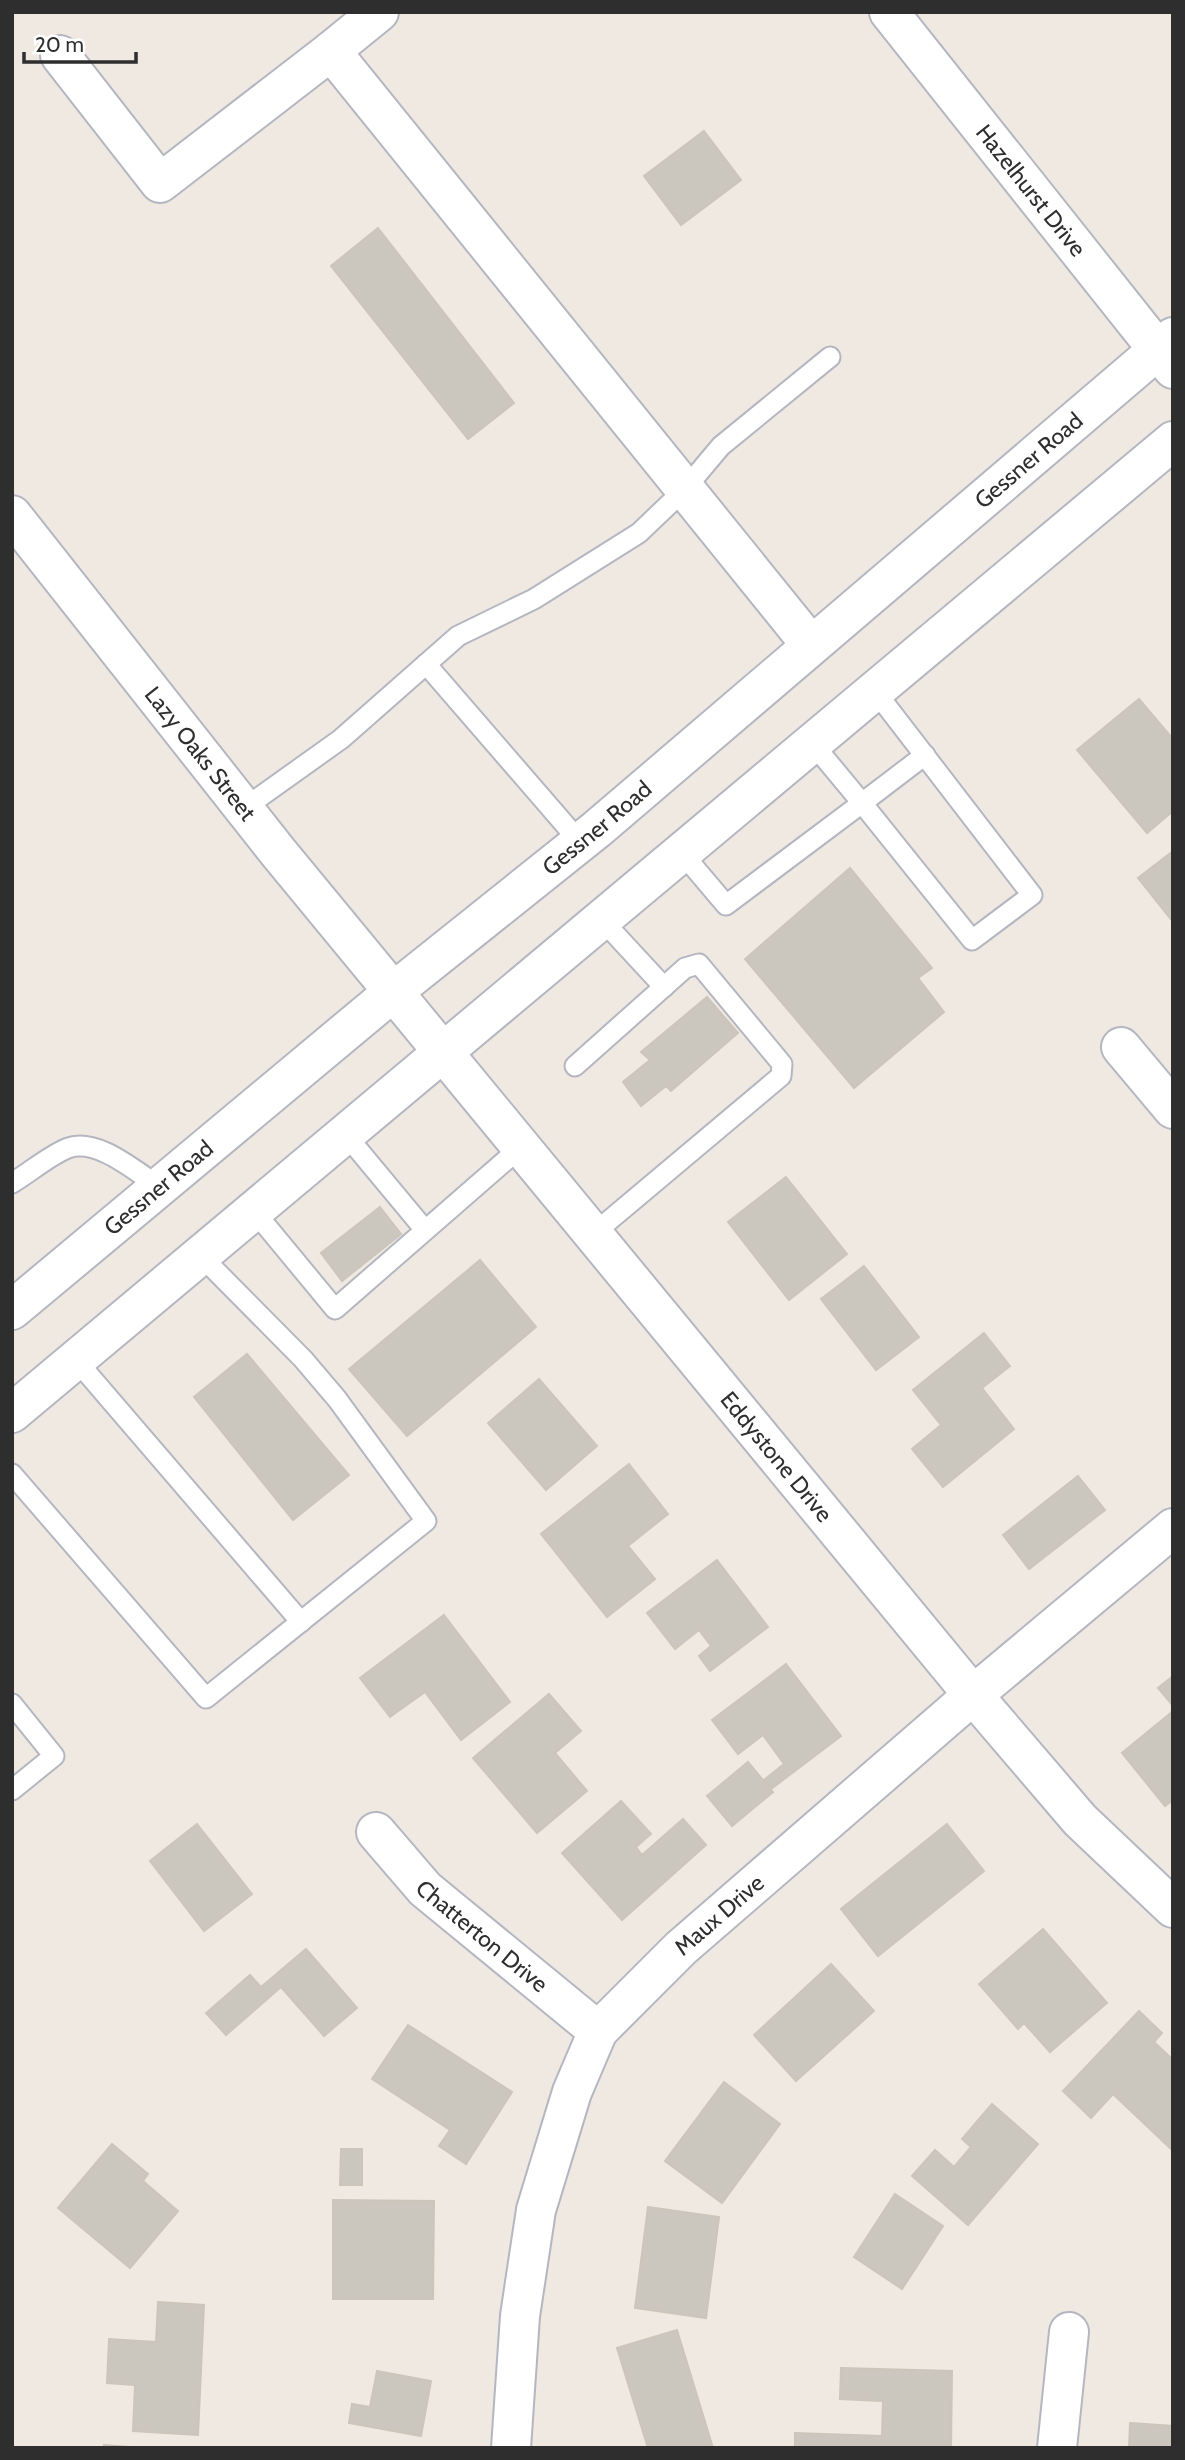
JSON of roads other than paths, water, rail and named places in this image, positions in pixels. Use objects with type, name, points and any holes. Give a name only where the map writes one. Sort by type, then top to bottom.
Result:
[{"type":"street","points":[[60,55],[160,183],[379,12]]},
{"type":"street","name":"Hazelhurst Drive","points":[[889,12],[1167,352]]},
{"type":"street","points":[[331,51],[811,645]]},
{"type":"street","name":"Gessner Road","points":[[12,1310],[393,992],[580,842],[811,645],[1167,352]]},
{"type":"street","points":[[12,1413],[1173,441]]},
{"type":"street","name":"Lazy Oaks Street","points":[[12,515],[243,809],[393,992]]},
{"type":"street","name":"Eddystone Drive","points":[[393,992],[972,1695],[1080,1820],[1173,1908]]},
{"type":"street","points":[[1121,1047],[1173,1109]]},
{"type":"street","name":"Maux Drive","points":[[510,2448],[520,2316],[536,2210],[572,2092],[598,2031],[681,1948],[972,1695],[1173,1528]]},
{"type":"street","name":"Chatterton Drive","points":[[376,1832],[425,1889],[598,2031]]},
{"type":"street","points":[[1057,2448],[1069,2332]]},
{"type":"lane","points":[[243,809],[341,739],[458,636],[534,599],[639,533],[684,490],[721,446],[830,357]]},
{"type":"lane","points":[[426,664],[580,842]]},
{"type":"lane","points":[[813,744],[972,940],[1032,895],[875,691]]},
{"type":"lane","points":[[682,853],[726,905],[925,755]]},
{"type":"lane","points":[[602,920],[664,987]]},
{"type":"lane","points":[[575,1066],[685,968],[699,964],[782,1064],[781,1076],[593,1234]]},
{"type":"lane","points":[[346,1135],[425,1230]]},
{"type":"lane","points":[[12,1183],[68,1148],[84,1145],[100,1149],[160,1186]]},
{"type":"lane","points":[[254,1211],[335,1309],[521,1147]]},
{"type":"lane","points":[[12,1474],[206,1698],[426,1521],[337,1399],[303,1359],[201,1255]]},
{"type":"lane","points":[[76,1360],[301,1622]]},
{"type":"lane","points":[[12,1704],[54,1756],[12,1790]]}]
